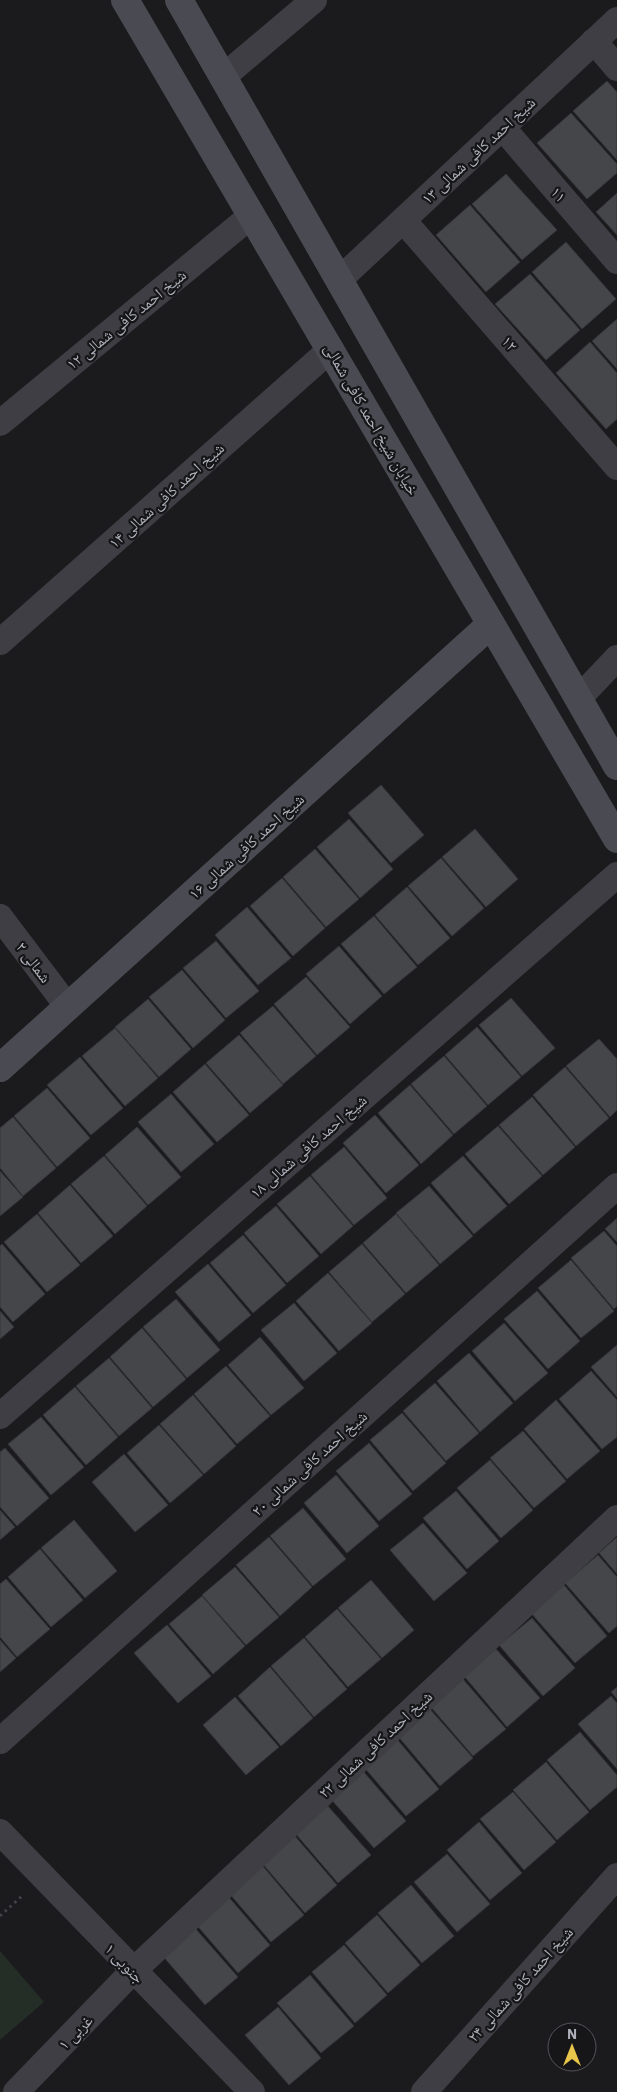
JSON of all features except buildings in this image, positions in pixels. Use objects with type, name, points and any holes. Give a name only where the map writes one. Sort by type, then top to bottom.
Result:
[{"type":"street","name":"خیابان شیخ احمد کافی شمالی","points":[[125,0],[617,839]]},
{"type":"street","points":[[179,0],[617,766]]},
{"type":"street","points":[[223,76],[314,0]]},
{"type":"street","name":"شیخ احمد کافی شمالی ۱۳","points":[[340,280],[617,20]]},
{"type":"street","points":[[594,41],[617,68]]},
{"type":"street","name":"۱۱","points":[[502,127],[617,261]]},
{"type":"street","name":"شیخ احمد کافی شمالی ۱۲","points":[[0,422],[252,215]]},
{"type":"street","name":"۱۲","points":[[403,220],[617,467]]},
{"type":"street","name":"شیخ احمد کافی شمالی ۱۴","points":[[0,642],[331,349]]},
{"type":"street","name":"شیخ احمد کافی شمالی ۱۶","points":[[0,1068],[491,624]]},
{"type":"street","points":[[578,699],[617,658]]},
{"type":"street","name":"شیخ احمد کافی شمالی ۱۸","points":[[0,1416],[617,876]]},
{"type":"street","name":"۲ شمالی","points":[[0,917],[68,1007]]},
{"type":"street","name":"شیخ احمد کافی شمالی ۲۰","points":[[0,1741],[617,1186]]},
{"type":"street","name":"شیخ احمد کافی شمالی ۲۲","points":[[134,1971],[617,1518]]},
{"type":"street","name":"جنوبی ۱","points":[[0,1832],[252,2092]]},
{"type":"street","name":"شیخ احمد کافی شمالی ۲۴","points":[[424,2092],[617,1876]]},
{"type":"street","name":"غربی ۱","points":[[16,2092],[134,1971]]},
{"type":"shaded area","points":[[0,1951],[44,2002],[0,2040]]}]
